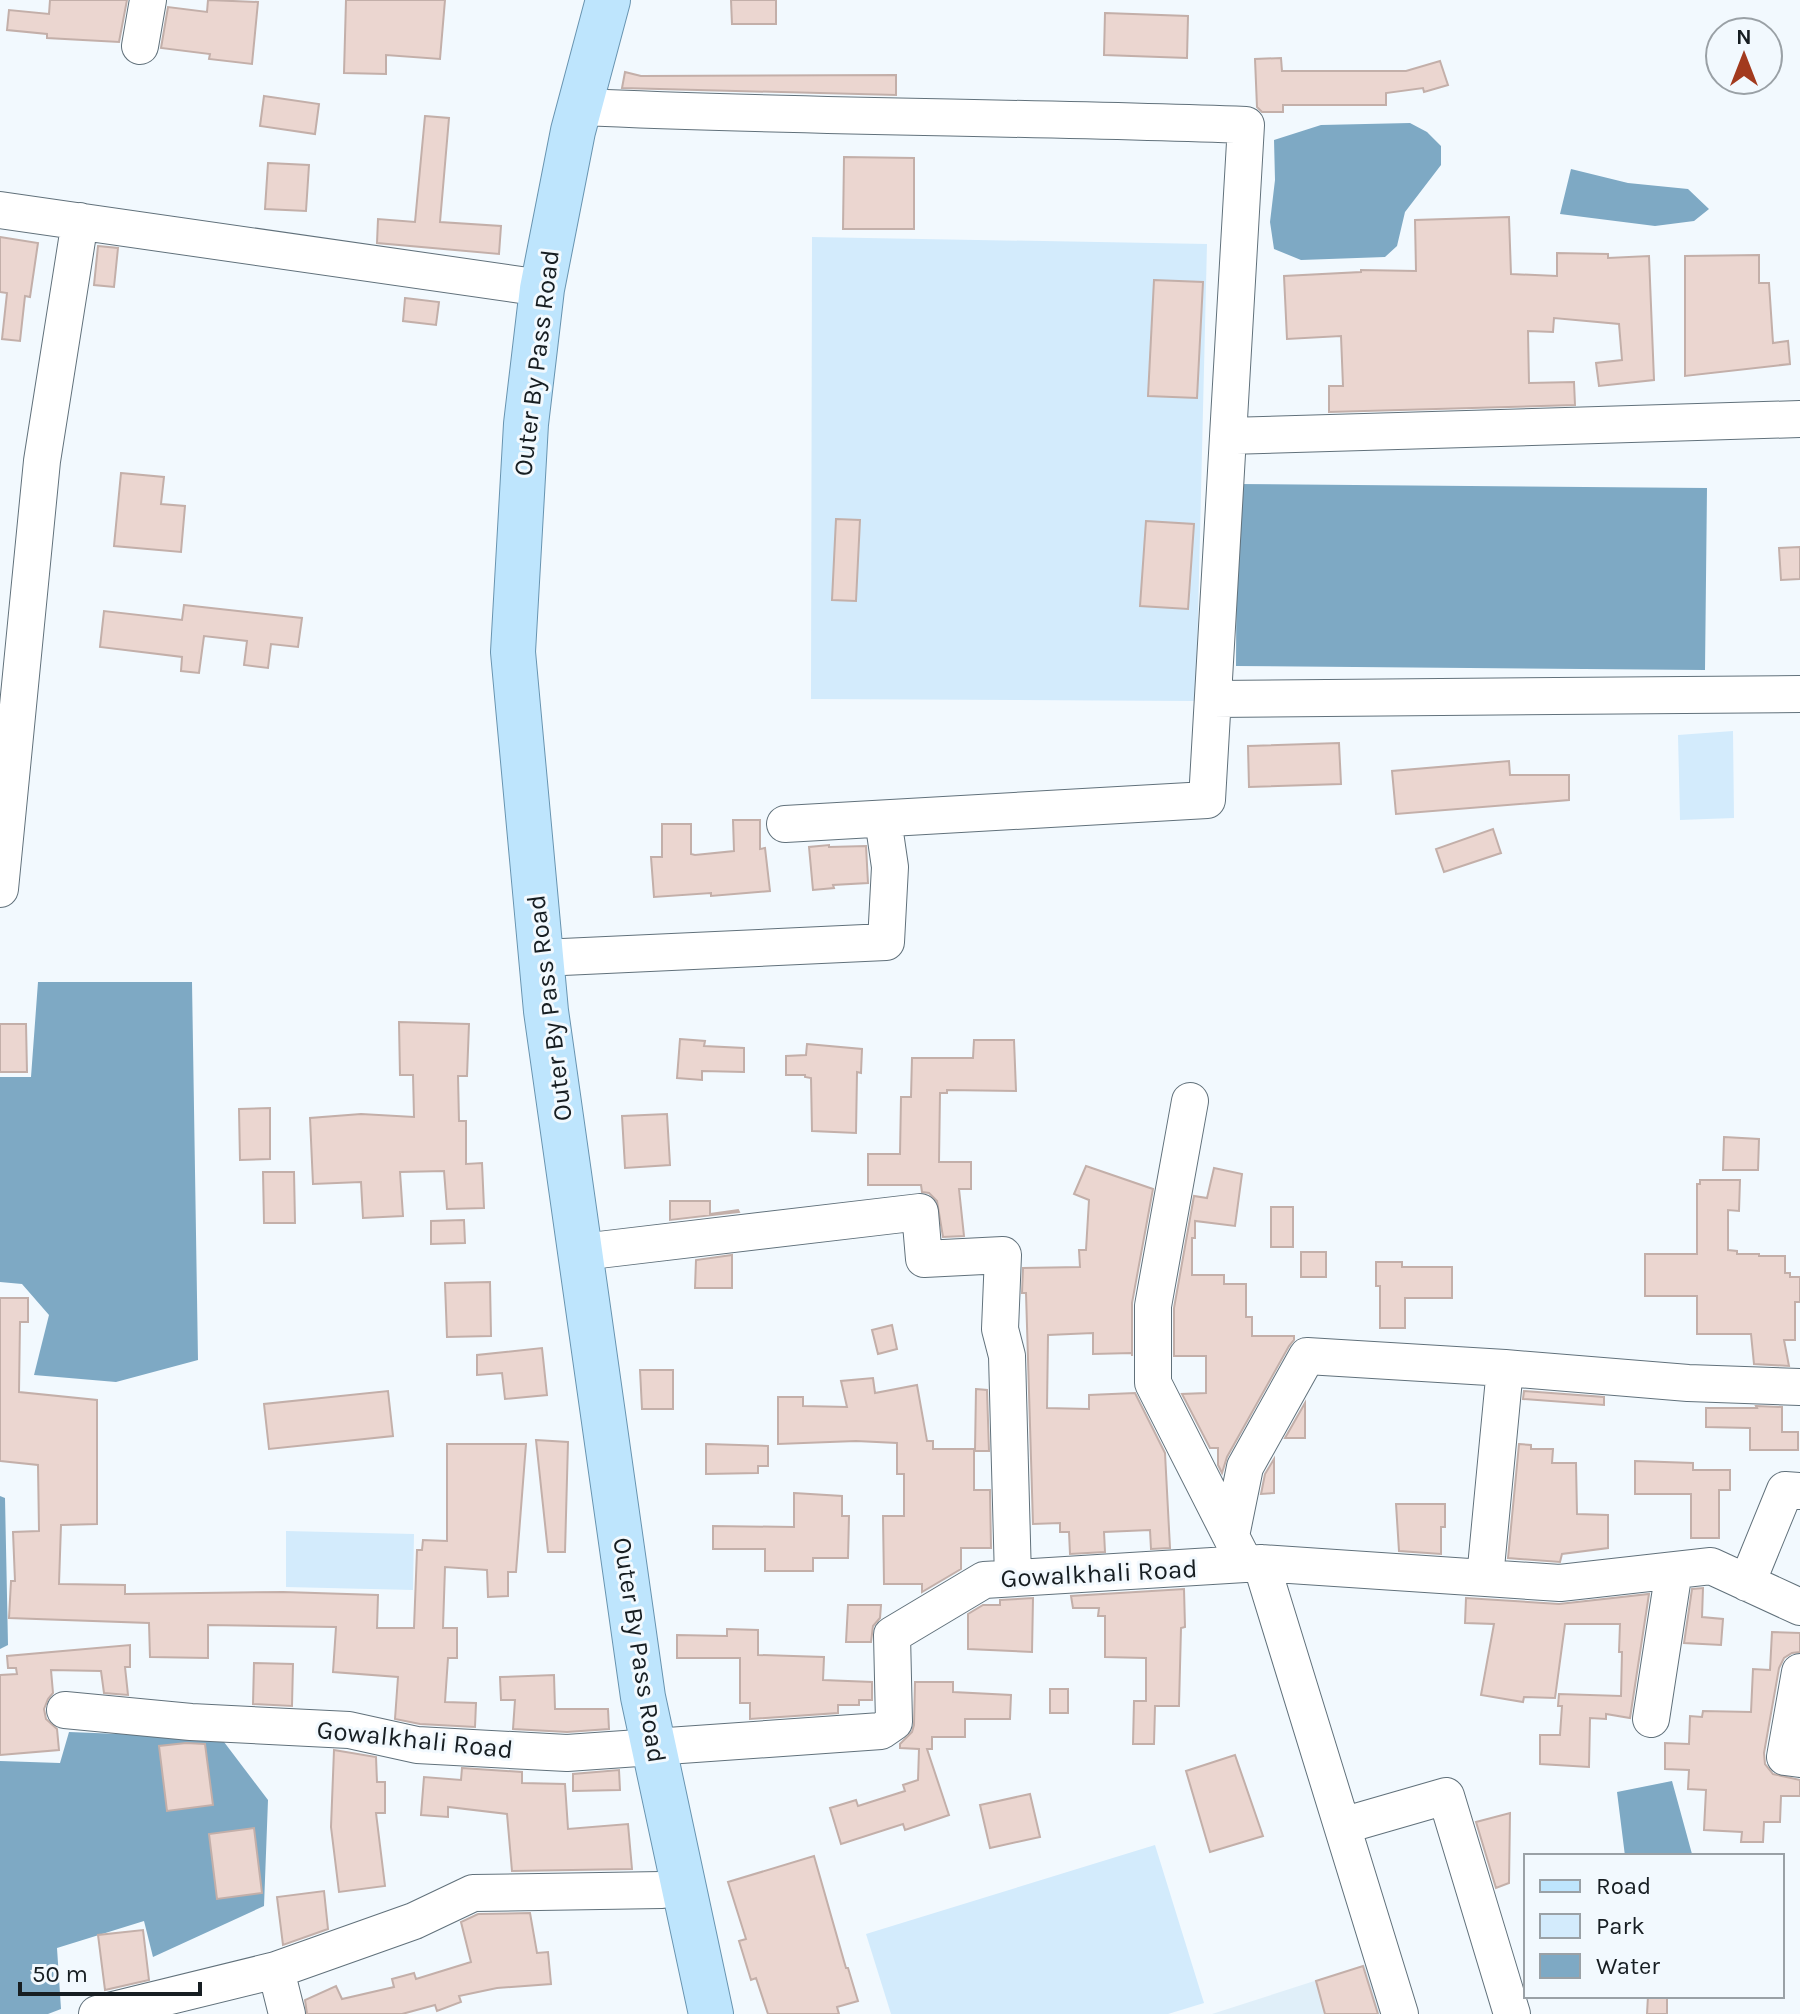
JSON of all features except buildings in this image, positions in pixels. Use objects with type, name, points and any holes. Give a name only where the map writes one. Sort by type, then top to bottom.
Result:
[{"type":"main road","name":"Outer By Pass Road","points":[[586,0],[530,218],[505,425],[492,654],[499,755],[534,1054],[622,1703],[644,1749],[711,2014]]},
{"type":"main road","name":"Outer By Pass Road","points":[[608,0],[573,131],[542,289],[526,424],[513,652],[546,1011],[641,1682],[644,1749],[662,1890],[688,2014]]},
{"type":"street","points":[[140,46],[148,0]]},
{"type":"street","points":[[581,107],[1246,125],[1207,800],[785,824]]},
{"type":"street","points":[[0,210],[521,285]]},
{"type":"street","points":[[0,889],[42,461],[80,221]]},
{"type":"street","points":[[1228,436],[1800,419]]},
{"type":"street","points":[[1213,699],[1800,694]]},
{"type":"street","points":[[541,958],[886,942],[890,867],[883,819]]},
{"type":"street","points":[[1190,1101],[1153,1306],[1153,1383],[1246,1555],[1342,1826],[1400,2014]]},
{"type":"street","points":[[582,1252],[920,1212],[924,1259],[1003,1255],[1000,1329],[1007,1356],[1013,1578]]},
{"type":"street","points":[[1246,1555],[1245,1467],[1307,1356],[1688,1383],[1800,1387]]},
{"type":"street","points":[[1485,1578],[1505,1368]]},
{"type":"street","points":[[1747,1583],[1785,1490],[1800,1491]]},
{"type":"street","name":"Gowalkhali Road","points":[[65,1710],[191,1722],[349,1730],[417,1745],[567,1753],[881,1731],[894,1722],[892,1635],[984,1580],[1246,1555],[1560,1583],[1711,1566],[1800,1607]]},
{"type":"street","points":[[1651,1719],[1674,1570]]},
{"type":"street","points":[[1800,1672],[1785,1757],[1800,1759]]},
{"type":"street","points":[[1342,1826],[1446,1796],[1512,2014]]},
{"type":"street","points":[[97,2014],[276,1970],[414,1921],[473,1893],[662,1890]]},
{"type":"street","points":[[276,1970],[287,2014]]},
{"type":"shaded area","points":[[1383,1959],[1400,2014],[1212,2014]]},
{"type":"green space","points":[[812,237],[1207,244],[1196,701],[811,699]]},
{"type":"green space","points":[[1733,731],[1734,818],[1680,820],[1678,735]]},
{"type":"green space","points":[[286,1531],[414,1534],[413,1590],[286,1587]]},
{"type":"green space","points":[[1155,1845],[1204,2003],[1168,2014],[891,2014],[866,1934]]},
{"type":"water","points":[[1410,123],[1427,132],[1441,146],[1441,165],[1405,212],[1397,246],[1385,257],[1301,260],[1274,249],[1270,222],[1275,180],[1274,140],[1321,125]]},
{"type":"water","points":[[1571,169],[1628,183],[1688,189],[1709,209],[1694,221],[1655,226],[1560,214]]},
{"type":"water","points":[[1237,484],[1707,488],[1705,670],[1236,666]]},
{"type":"water","points":[[38,982],[192,982],[198,1360],[116,1382],[34,1375],[49,1315],[22,1284],[0,1282],[0,1077],[31,1077]]},
{"type":"water","points":[[0,1496],[5,1498],[8,1645],[0,1649]]},
{"type":"water","points":[[69,1732],[221,1738],[268,1800],[264,1906],[153,1957],[144,1921],[57,1948],[61,2009],[48,2014],[0,2014],[0,1761],[60,1763]]},
{"type":"water","points":[[1672,1781],[1692,1854],[1625,1854],[1617,1792]]}]
